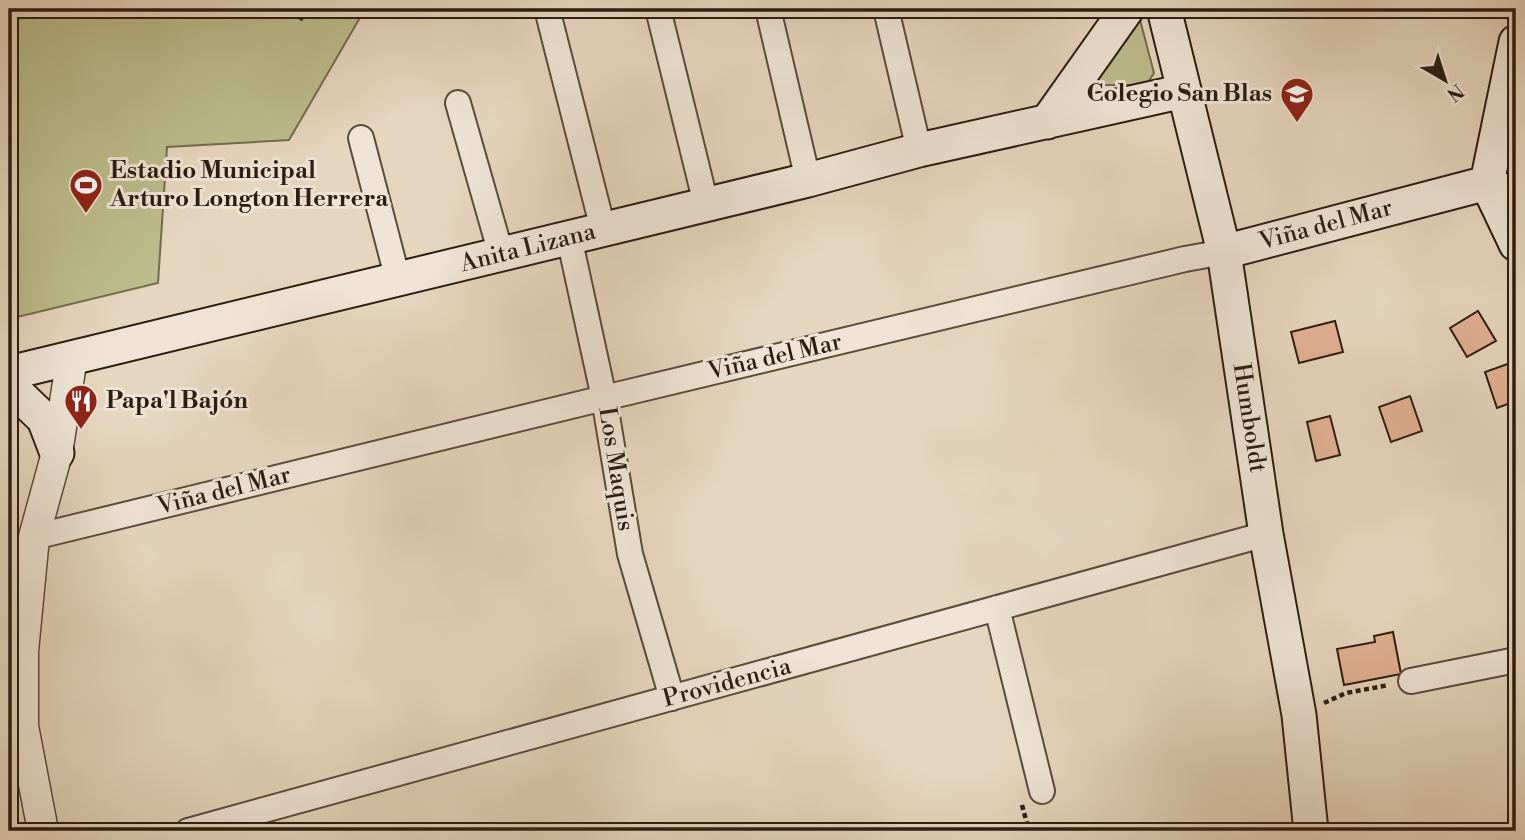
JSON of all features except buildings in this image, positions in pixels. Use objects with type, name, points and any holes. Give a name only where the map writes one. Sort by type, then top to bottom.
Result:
[{"type":"main road","points":[[1046,122],[1127,9]]},
{"type":"main road","name":"Humboldt","points":[[1164,9],[1224,252],[1266,534],[1299,715],[1311,831]]},
{"type":"main road","points":[[1516,42],[1502,186],[1516,244]]},
{"type":"main road","name":"Anita Lizana","points":[[9,373],[808,180],[919,150],[1184,91]]},
{"type":"main road","name":"Viña del Mar","points":[[1224,252],[1502,186]]},
{"type":"main road","points":[[9,393],[21,397],[44,419],[57,453]]},
{"type":"street","points":[[547,9],[603,229]]},
{"type":"street","points":[[658,9],[705,204]]},
{"type":"street","points":[[768,9],[808,180]]},
{"type":"street","points":[[886,9],[919,150]]},
{"type":"street","points":[[458,103],[501,254]]},
{"type":"street","points":[[361,138],[398,280]]},
{"type":"street","name":"Los Maquis","points":[[569,237],[604,398],[630,554],[672,698]]},
{"type":"street","name":"Viña del Mar","points":[[34,537],[1158,265],[1224,252]]},
{"type":"street","points":[[43,831],[23,726],[16,657],[34,537],[57,453],[72,358]]},
{"type":"street","name":"Providencia","points":[[188,831],[1266,534]]},
{"type":"street","points":[[997,608],[1042,791]]},
{"type":"street","points":[[1411,681],[1516,660]]},
{"type":"path","points":[[300,20],[308,9]]},
{"type":"path","points":[[1299,715],[1346,693],[1411,681]]},
{"type":"green space","name":"Estadio Municipal Arturo Longton Herrera","points":[[9,9],[365,9],[289,140],[167,147],[158,283],[9,319]]},
{"type":"green space","points":[[1139,16],[1154,73],[1146,85],[1094,85],[1092,79]]},
{"type":"place","name":"Colegio San Blas","points":[[1297,124]]},
{"type":"place","name":"Estadio Municipal Arturo Longton Herrera","points":[[86,215]]},
{"type":"place","name":"Papa'l Bajón","points":[[81,431]]}]
